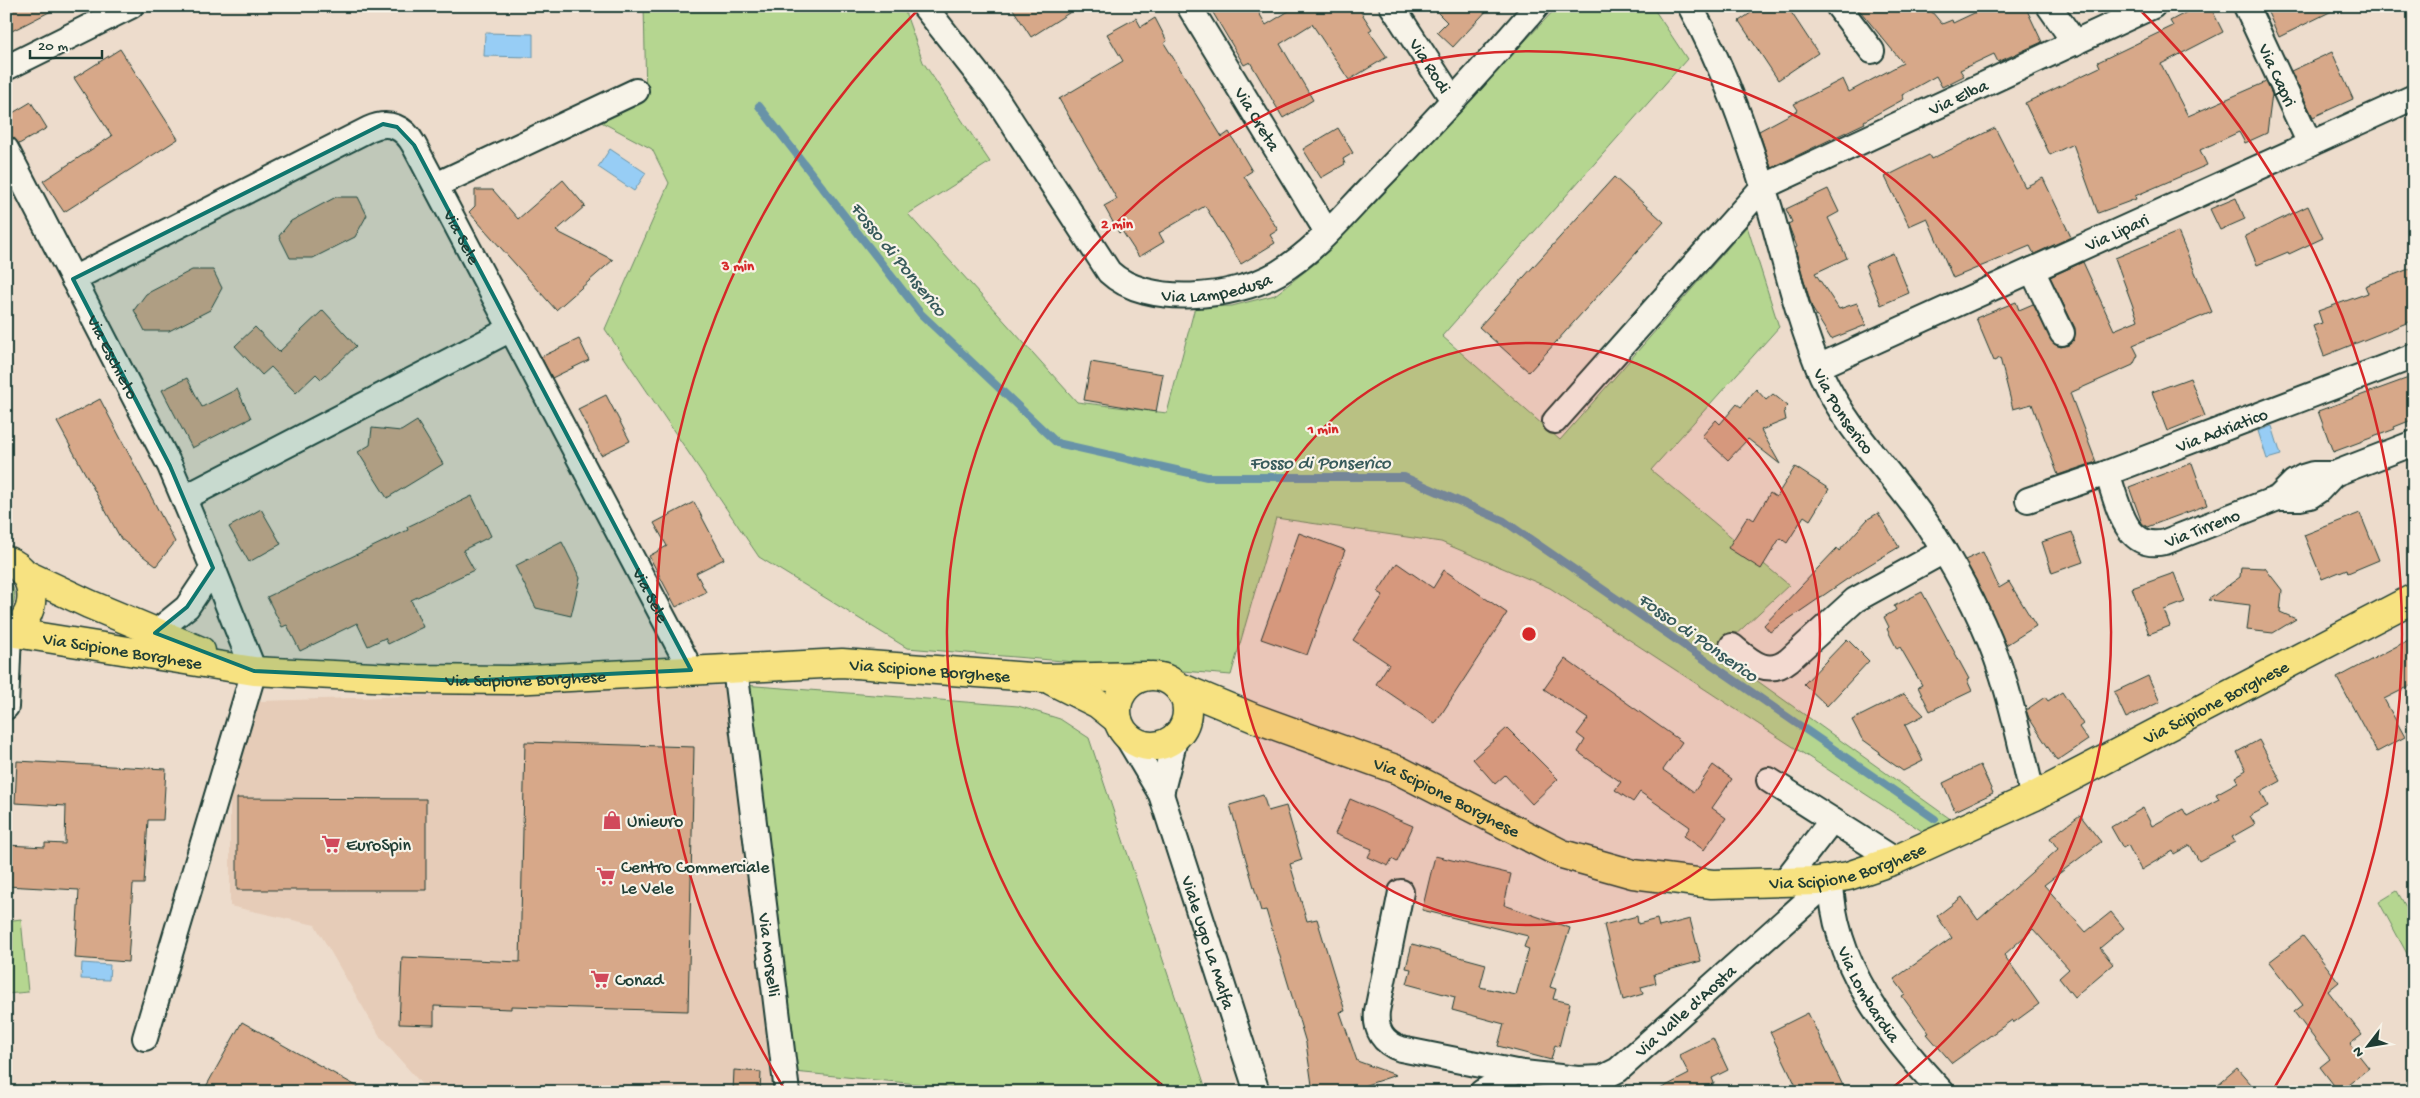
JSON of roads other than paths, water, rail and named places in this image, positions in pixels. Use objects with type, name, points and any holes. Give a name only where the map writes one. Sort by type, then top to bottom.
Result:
[{"type":"main road","name":"Via Scipione Borghese","points":[[16,567],[155,633],[254,671]]},
{"type":"main road","points":[[8,632],[26,617],[33,595],[16,567]]},
{"type":"main road","name":"Via Scipione Borghese","points":[[1177,686],[1254,718],[1398,770],[1562,854],[1633,874],[1712,884],[1831,880],[1866,871],[1894,860],[2033,797],[2414,598]]},
{"type":"main road","name":"Via Scipione Borghese","points":[[8,632],[254,671],[497,681],[842,663],[1044,678],[1146,676]]},
{"type":"main road","points":[[1146,676],[1162,678],[1177,686],[1184,696],[1187,707],[1180,729],[1156,747],[1136,743],[1122,728],[1117,709],[1126,688],[1135,680],[1146,676]]},
{"type":"main road","name":"Via Scipione Borghese","points":[[1044,678],[1083,695],[1122,728]]},
{"type":"main road","name":"Via Scipione Borghese","points":[[1180,729],[1254,718]]},
{"type":"street","points":[[6,68],[131,6]]},
{"type":"street","name":"Via Lampedusa","points":[[924,6],[999,102],[1097,257],[1109,272],[1125,285],[1150,293],[1185,294],[1225,291],[1244,287],[1278,272],[1309,250],[1453,100],[1537,6]]},
{"type":"street","name":"Via Creta","points":[[1189,6],[1327,232]]},
{"type":"street","name":"Via Rodi","points":[[1392,6],[1453,100]]},
{"type":"street","name":"Via Ponserico","points":[[1690,6],[1719,67],[1763,187],[1798,309],[1818,367],[1846,419],[1911,501],[1944,551],[1974,605],[1998,664],[2033,797]]},
{"type":"street","points":[[1838,6],[1872,51]]},
{"type":"street","points":[[2049,6],[2075,43]]},
{"type":"street","name":"Via Elba","points":[[1763,187],[2153,6]]},
{"type":"street","name":"Via Capri","points":[[2246,6],[2310,144]]},
{"type":"street","points":[[436,185],[636,91]]},
{"type":"street","name":"Via Lipari","points":[[1818,367],[2414,97]]},
{"type":"street","name":"Via Sele","points":[[73,279],[376,126],[390,125],[403,131],[412,141],[436,185],[691,670]]},
{"type":"street","name":"Via Eschieto","points":[[6,149],[184,498],[254,671]]},
{"type":"street","points":[[1555,422],[1763,187]]},
{"type":"street","points":[[2032,270],[2062,334]]},
{"type":"street","points":[[184,498],[511,328]]},
{"type":"street","name":"Via Adriatico","points":[[2028,500],[2107,473],[2414,356]]},
{"type":"street","name":"Via Tirreno","points":[[2107,473],[2130,533],[2139,540],[2150,544],[2165,542],[2278,498],[2310,496],[2319,490],[2334,474],[2414,443]]},
{"type":"street","points":[[1732,646],[1755,665],[1770,668],[1777,667],[1789,660],[1855,600],[1944,551]]},
{"type":"street","points":[[155,633],[187,607],[213,568]]},
{"type":"street","points":[[6,707],[8,632]]},
{"type":"street","name":"Via Morselli","points":[[735,668],[787,1092]]},
{"type":"street","points":[[145,1038],[254,671]]},
{"type":"street","name":"Viale Ugo La Malfa","points":[[1122,728],[1160,794],[1257,1092]]},
{"type":"street","points":[[1160,794],[1180,729]]},
{"type":"street","points":[[1769,780],[1894,860]]},
{"type":"street","points":[[1784,882],[1832,820]]},
{"type":"street","name":"Via Valle d'Aosta","points":[[1401,892],[1377,1011],[1377,1022],[1382,1036],[1389,1044],[1401,1049],[1516,1072],[1584,1080],[1602,1078],[1618,1070],[1831,880]]},
{"type":"street","name":"Via Lombardia","points":[[1831,880],[1833,906],[1841,940],[1861,985],[1891,1031],[1942,1092]]},
{"type":"street","points":[[1482,1092],[1516,1072]]},
{"type":"water","points":[[485,33],[533,34],[533,57],[484,56]]},
{"type":"water","points":[[610,149],[646,173],[634,191],[598,167]]},
{"type":"water","points":[[2272,426],[2281,455],[2267,459],[2258,431]]},
{"type":"water","points":[[82,963],[110,965],[109,980],[81,979]]},
{"type":"waterway","name":"Fosso di Ponserico","points":[[759,106],[921,314],[1057,443],[1207,477],[1404,477],[1504,521],[1935,819]]},
{"type":"place","name":"Unieuro","points":[[612,820]]},
{"type":"place","name":"EuroSpin","points":[[331,844]]},
{"type":"place","name":"Centro Commerciale Le Vele","points":[[606,876]]},
{"type":"place","name":"Conad","points":[[600,979]]}]
